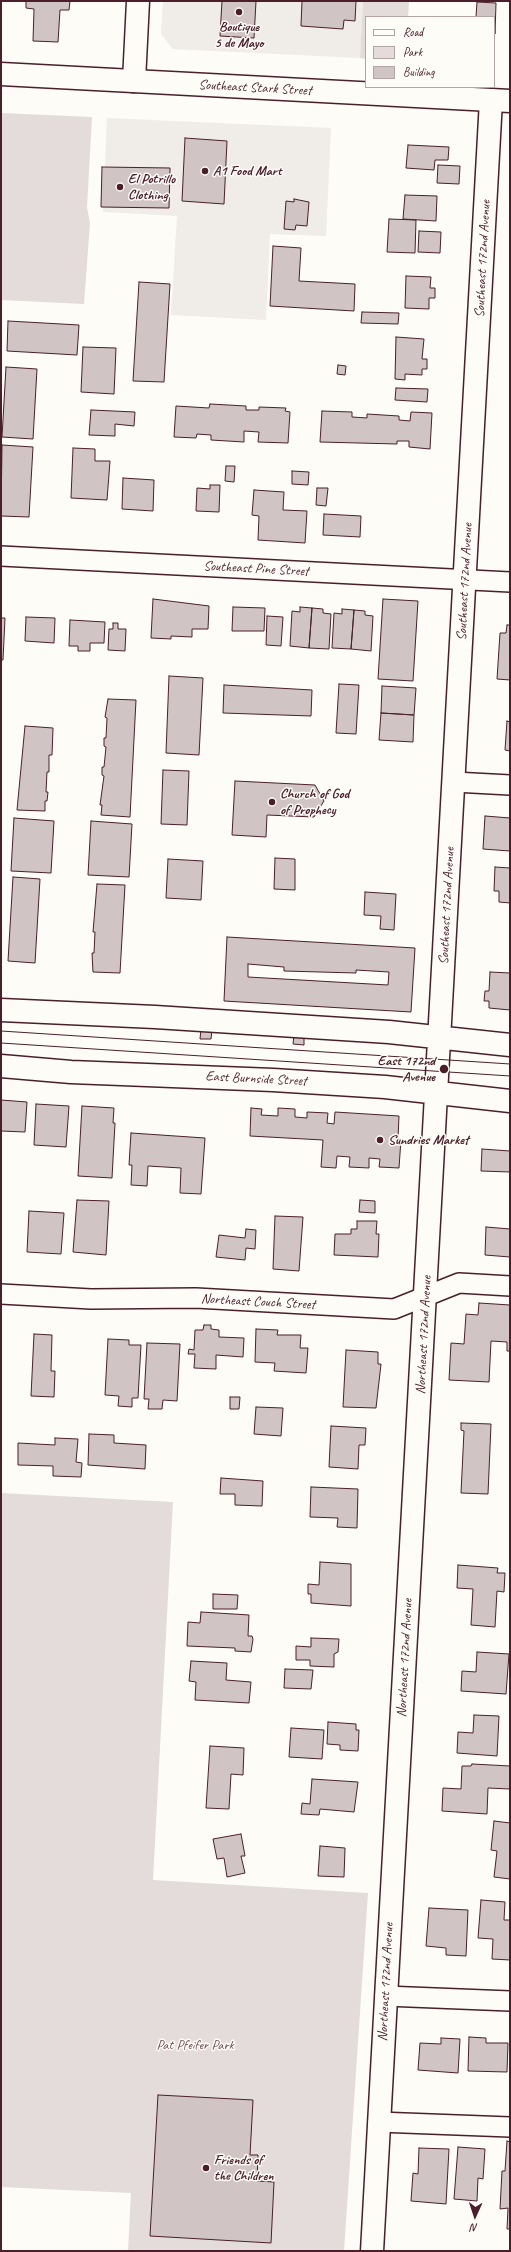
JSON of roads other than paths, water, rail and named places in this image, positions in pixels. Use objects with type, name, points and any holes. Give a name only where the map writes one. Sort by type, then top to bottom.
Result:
[{"type":"street","points":[[134,81],[138,1]]},
{"type":"street","name":"Southeast Stark Street","points":[[1,74],[263,90],[501,100]]},
{"type":"street","name":"Southeast 172nd Avenue","points":[[438,1065],[465,579],[501,100]]},
{"type":"street","name":"Southeast Pine Street","points":[[1,556],[510,582]]},
{"type":"street","points":[[454,782],[510,785]]},
{"type":"street","points":[[1,1010],[247,1022],[389,1032],[510,1045]]},
{"type":"street","name":"Northeast 172nd Avenue","points":[[372,2251],[438,1065]]},
{"type":"street","name":"East Burnside Street","points":[[1,1066],[71,1072],[288,1080],[386,1087],[510,1101]]},
{"type":"street","name":"Northeast Couch Street","points":[[1,1294],[91,1298],[196,1298],[394,1309],[458,1283],[510,1286]]},
{"type":"street","points":[[385,1996],[510,2000]]},
{"type":"street","points":[[378,2122],[510,2127]]},
{"type":"tram line","points":[[1,1031],[510,1064]]},
{"type":"tram line","points":[[1,1043],[510,1076]]},
{"type":"place","name":"Boutique 5 de Mayo","points":[[239,12]]},
{"type":"place","name":"A1 Food Mart","points":[[205,171]]},
{"type":"place","name":"El Potrillo Clothing","points":[[120,187]]},
{"type":"place","name":"Church of God of Prophecy","points":[[272,802]]},
{"type":"place","name":"East 172nd Avenue","points":[[444,1069]]},
{"type":"place","name":"Sundries Market","points":[[380,1140]]},
{"type":"place","name":"Friends of the Children","points":[[206,2168]]},
{"type":"park label","name":"Pat Pfeifer Park","points":[[195,2045]]}]
